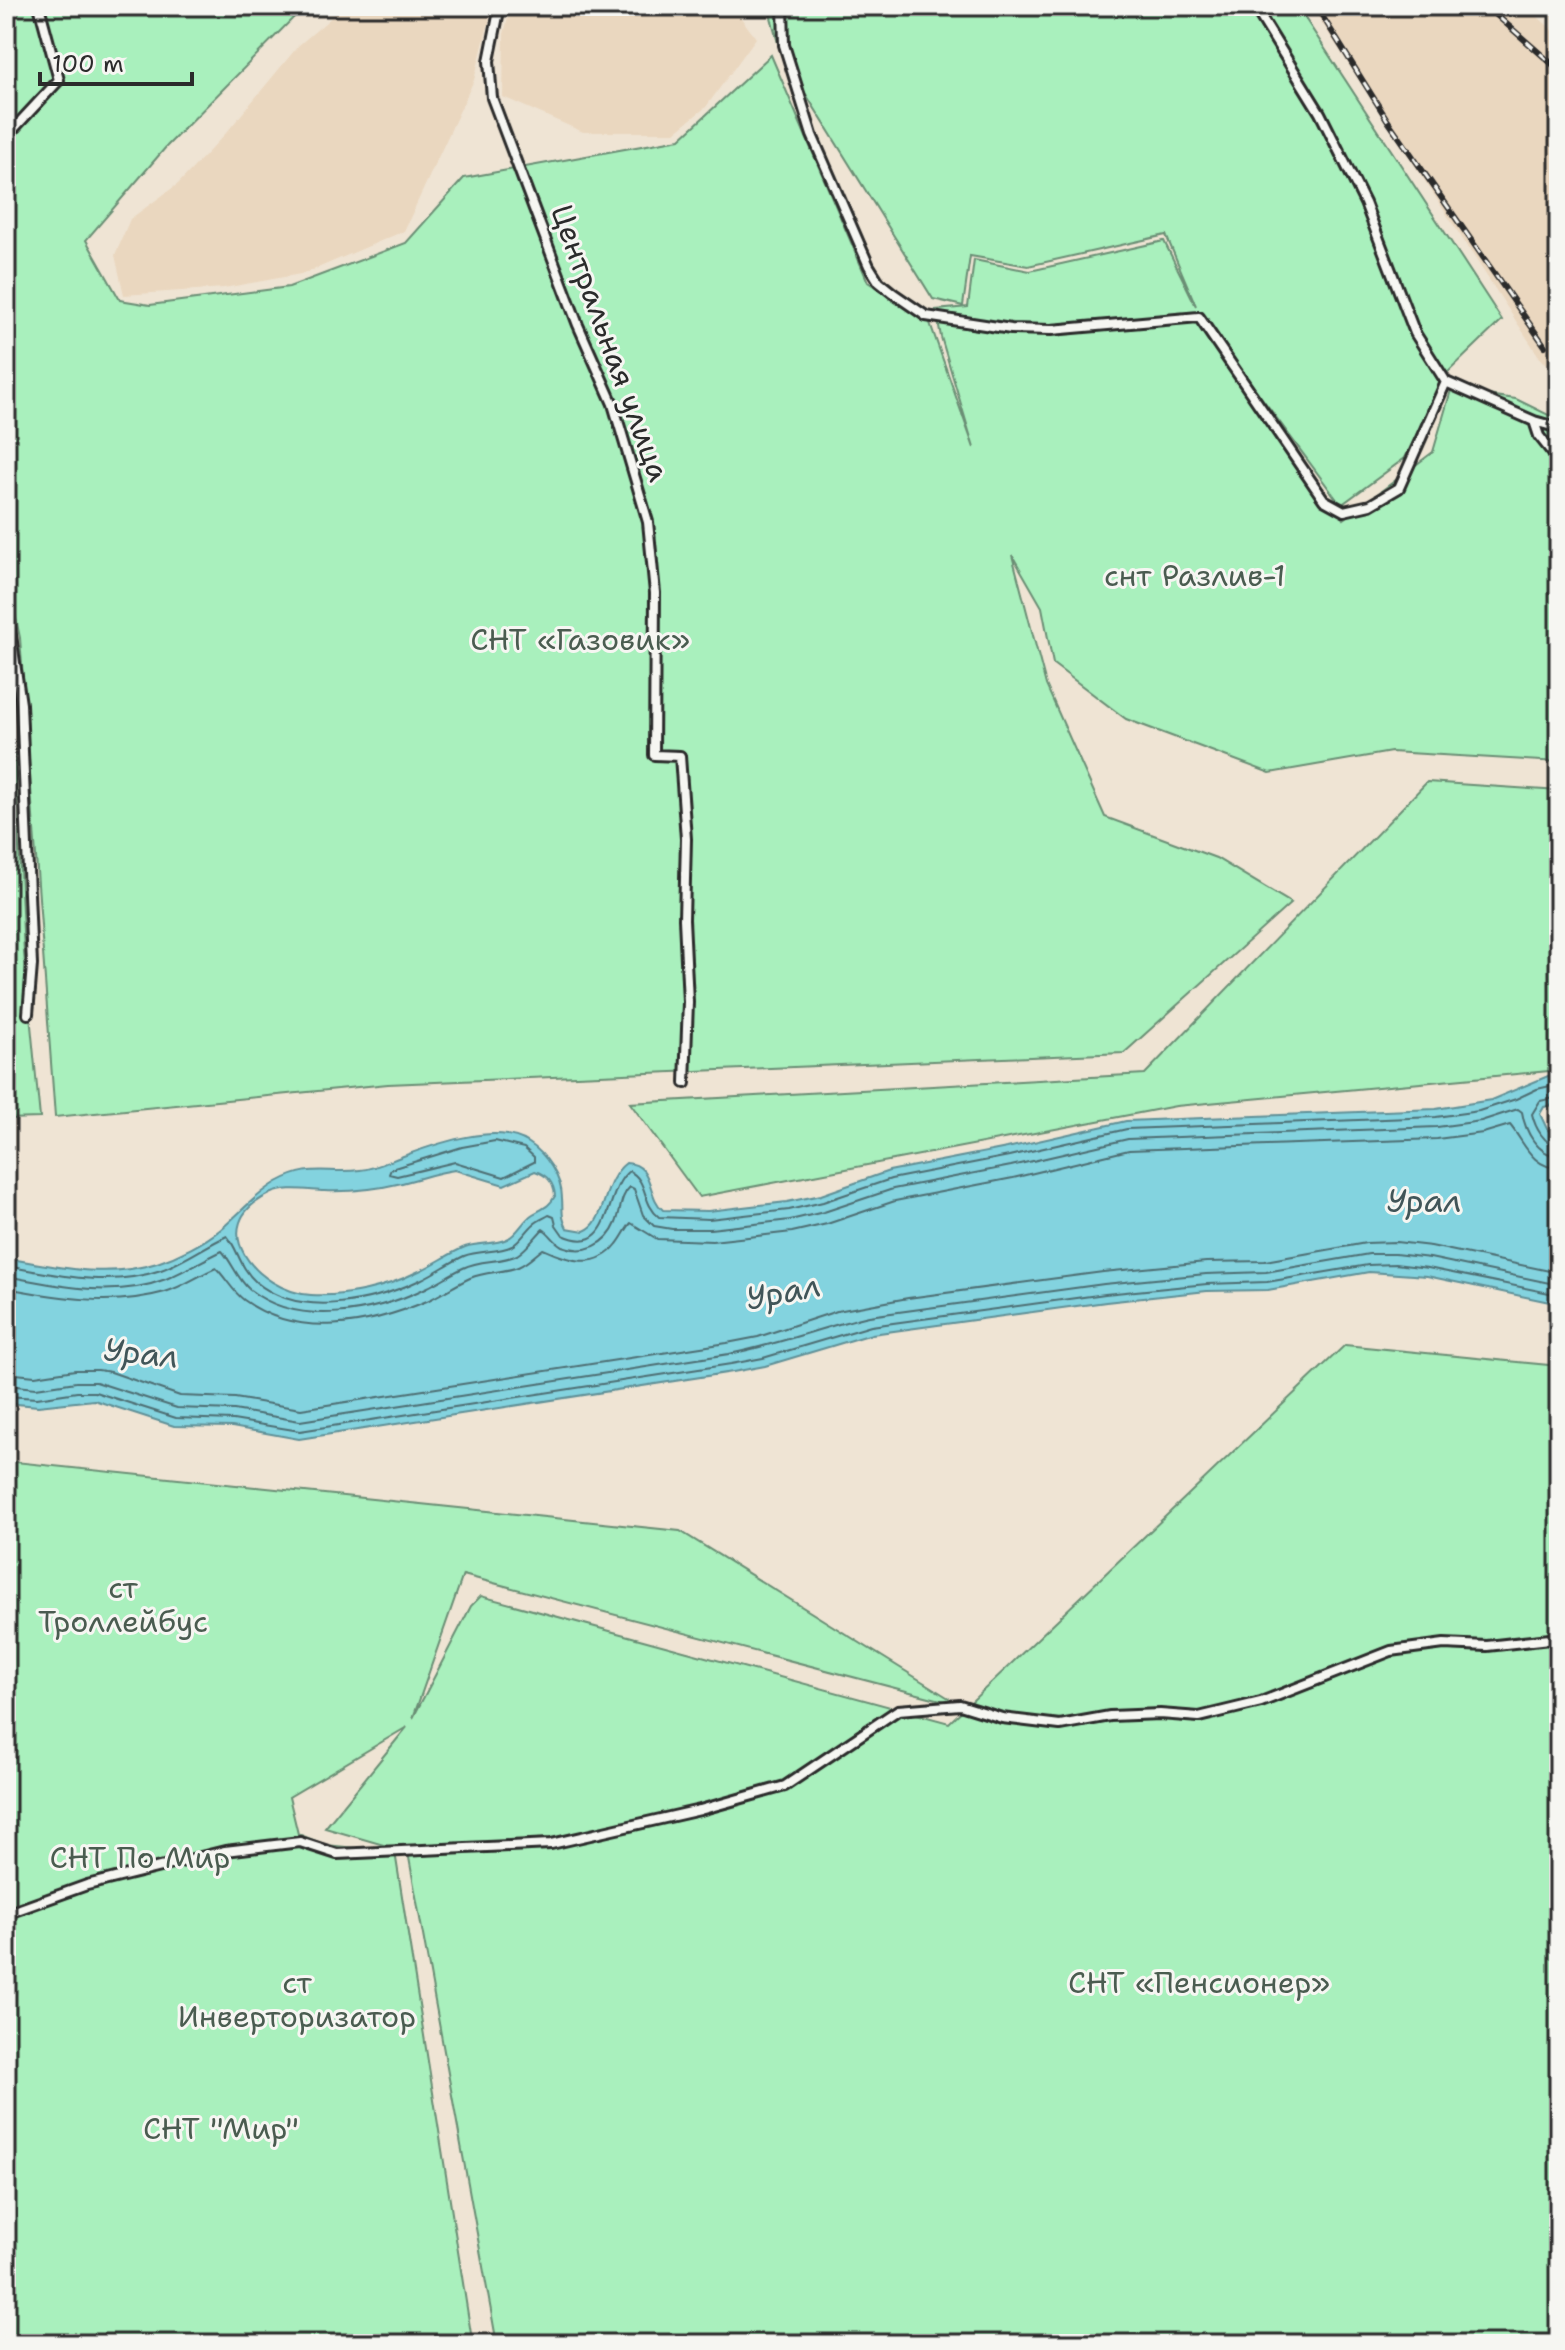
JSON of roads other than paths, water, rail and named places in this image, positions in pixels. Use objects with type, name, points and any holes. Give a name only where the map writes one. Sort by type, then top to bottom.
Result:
[{"type":"street","points":[[6,137],[59,80],[39,6]]},
{"type":"street","name":"Центральная улица","points":[[500,6],[489,61],[492,98],[578,325],[613,404],[648,522],[655,593],[654,755],[680,756],[685,826],[688,1002],[685,1083]]},
{"type":"street","points":[[783,6],[784,45],[812,135],[869,266],[879,282],[926,316],[1011,329],[1051,330],[1199,317],[1324,500],[1344,511],[1370,505],[1399,488],[1446,382]]},
{"type":"street","points":[[1254,6],[1320,113],[1365,203],[1415,333],[1446,382],[1534,421],[1559,428]]},
{"type":"street","points":[[1534,421],[1539,436],[1559,461]]},
{"type":"street","points":[[6,601],[21,704],[32,965],[28,1014]]},
{"type":"street","points":[[6,1914],[87,1885],[225,1851],[300,1842],[337,1854],[551,1844],[674,1816],[785,1786],[898,1710],[960,1705],[1002,1718],[1060,1725],[1110,1716],[1160,1714],[1199,1717],[1261,1702],[1391,1651],[1444,1644],[1487,1646],[1559,1638]]},
{"type":"water","name":"Урал","points":[[1548,1076],[1559,1076],[1559,1104],[1544,1107],[1540,1114],[1547,1129],[1559,1140],[1559,1304],[1427,1276],[1369,1272],[1268,1290],[1207,1291],[1106,1302],[872,1334],[765,1366],[733,1372],[299,1439],[232,1427],[174,1426],[94,1400],[38,1406],[6,1403],[6,1258],[100,1271],[138,1268],[182,1253],[207,1239],[262,1192],[289,1176],[309,1171],[366,1169],[434,1145],[468,1137],[502,1134],[529,1143],[552,1167],[561,1190],[567,1228],[584,1231],[597,1220],[612,1181],[626,1163],[642,1169],[663,1210],[708,1211],[821,1195],[889,1171],[1126,1121],[1436,1109],[1491,1100]],"holes":[[[455,1170],[504,1185],[535,1171],[549,1180],[555,1196],[507,1239],[465,1247],[405,1278],[366,1290],[325,1295],[291,1291],[257,1270],[245,1255],[239,1239],[240,1223],[250,1207],[283,1190],[363,1190]]]},
{"type":"railway","points":[[1316,6],[1388,121],[1545,346]]},
{"type":"railway","points":[[1486,6],[1559,70]]},
{"type":"park label","name":"снт Разлив-1","points":[[1195,576]]},
{"type":"park label","name":"СНТ «Газовик»","points":[[580,640]]},
{"type":"park label","name":"ст Троллейбус","points":[[123,1605]]},
{"type":"park label","name":"СНТ По Мир","points":[[140,1858]]},
{"type":"park label","name":"СНТ «Пенсионер»","points":[[1199,1983]]},
{"type":"park label","name":"ст Инверторизатор","points":[[297,2000]]},
{"type":"park label","name":"СНТ \"Мир\"","points":[[221,2129]]}]
